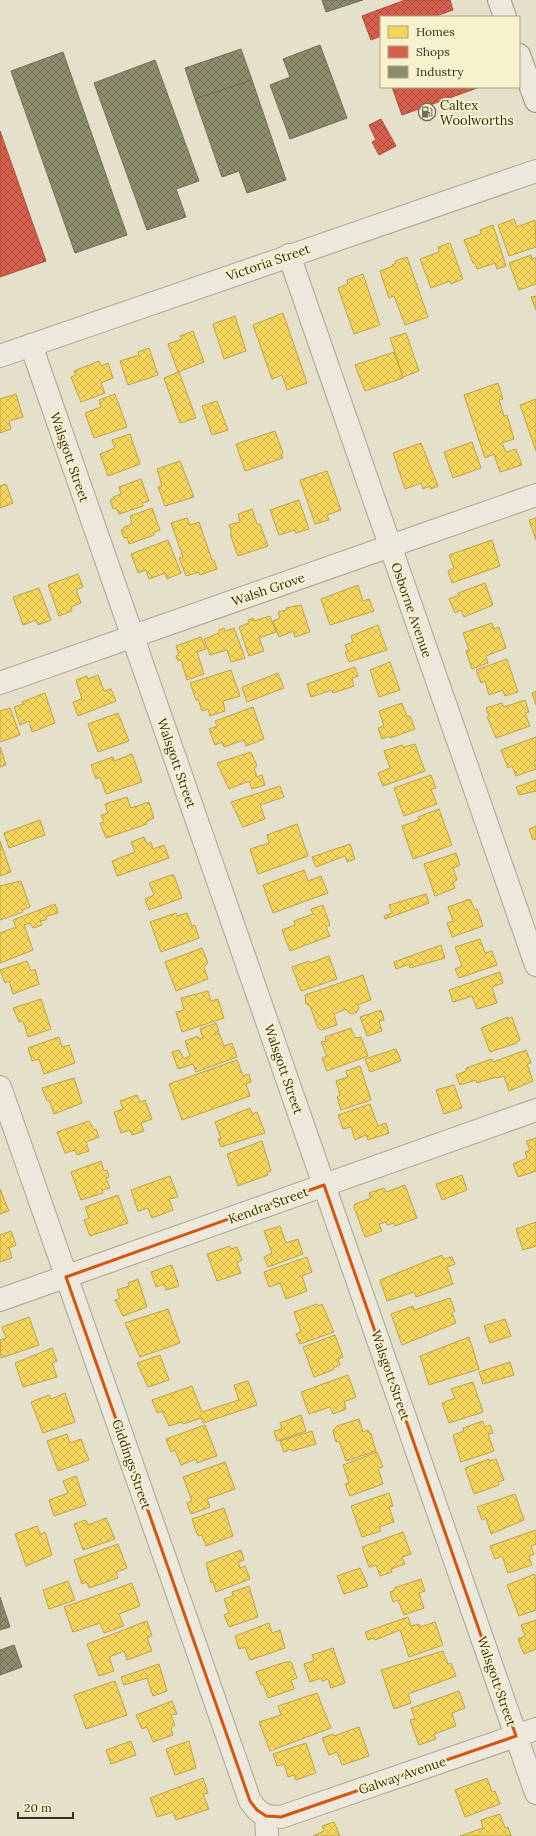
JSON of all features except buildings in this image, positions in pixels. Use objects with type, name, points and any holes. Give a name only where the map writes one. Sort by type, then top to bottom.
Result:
[{"type":"street","points":[[498,0],[505,16]]},
{"type":"street","points":[[520,58],[536,102]]},
{"type":"street","name":"Victoria Street","points":[[0,356],[536,170]]},
{"type":"street","name":"Osborne Avenue","points":[[289,255],[536,965]]},
{"type":"street","name":"Walsgott Street","points":[[31,345],[324,1185],[526,1732],[536,1793]]},
{"type":"street","name":"Walsh Grove","points":[[0,683],[536,495]]},
{"type":"street","name":"Giddings Street","points":[[0,1087],[250,1801],[266,1826]]},
{"type":"street","name":"Kendra Street","points":[[0,1300],[536,1110]]},
{"type":"street","name":"Galway Avenue","points":[[266,1826],[281,1817],[526,1732]]},
{"type":"highlighted area","points":[[324,1185],[516,1736],[281,1817],[266,1816],[257,1810],[250,1801],[66,1277]]},
{"type":"place","name":"Caltex Woolworths","points":[[427,112]]}]
